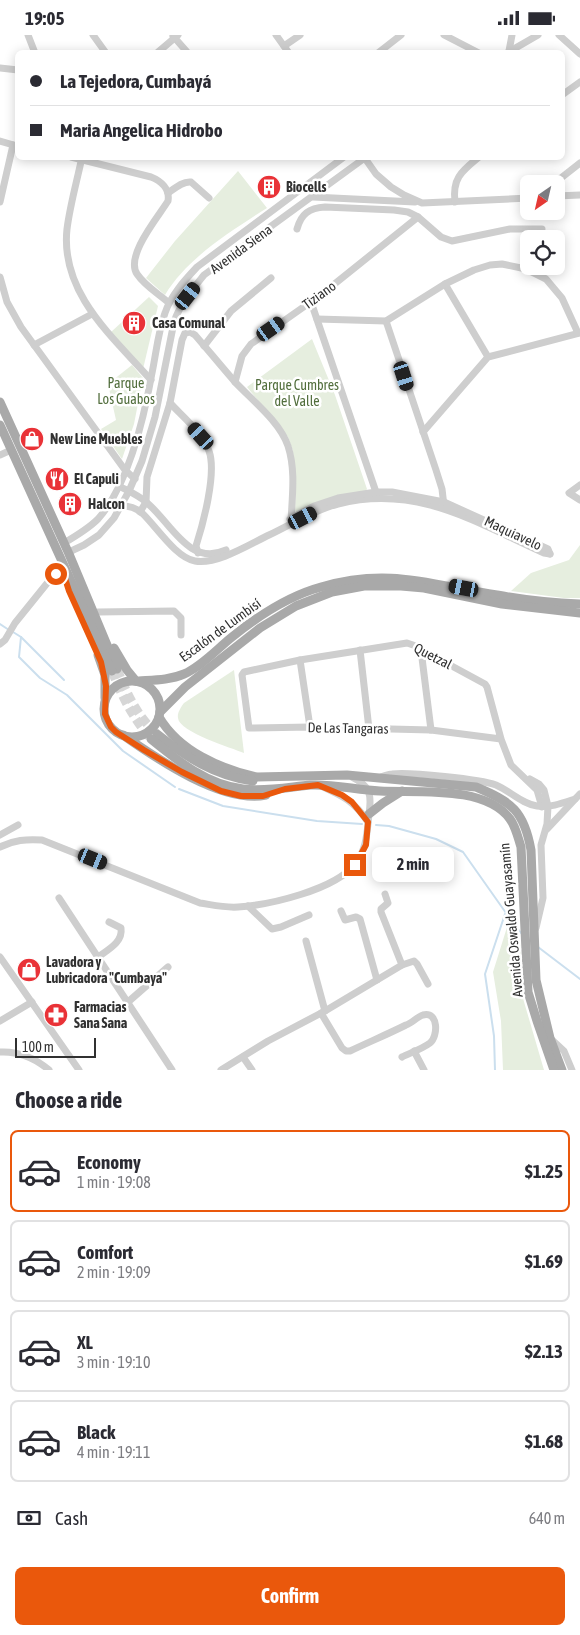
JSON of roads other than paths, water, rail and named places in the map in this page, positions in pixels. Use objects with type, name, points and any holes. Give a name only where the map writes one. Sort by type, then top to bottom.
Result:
[{"type":"main road","points":[[0,402],[69,553],[115,670],[54,546],[0,425]]},
{"type":"main road","points":[[54,546],[69,591],[105,675],[105,700],[105,714],[107,721],[111,727],[123,735],[132,737],[141,735],[156,725],[160,714],[158,696],[147,684],[138,681],[128,681],[114,687],[105,700]]},
{"type":"main road","points":[[69,553],[78,567],[118,655],[138,681]]},
{"type":"main road","name":"Escalón de Lumbisí","points":[[138,681],[167,678],[186,673],[198,666],[253,620],[277,606],[319,587],[358,578],[410,578],[496,595],[580,604]]},
{"type":"main road","name":"Escalón de Lumbisí","points":[[160,714],[185,687],[260,627],[296,606],[332,592],[364,586],[409,586],[502,604],[580,613]]},
{"type":"main road","name":"Avenida Oswaldo Guayasamín","points":[[160,714],[165,727],[178,740],[219,765],[257,777],[347,775],[476,787],[494,794],[516,810],[528,831],[531,850],[528,991],[554,1070]]},
{"type":"main road","name":"Avenida Oswaldo Guayasamín","points":[[123,735],[144,750],[199,781],[221,791],[241,796],[263,796],[285,789]]},
{"type":"main road","name":"Avenida Oswaldo Guayasamín","points":[[283,777],[254,781],[227,776],[200,765],[154,736],[176,760],[194,772],[223,785],[243,789],[285,789],[318,785],[369,790],[435,792],[474,797],[486,801],[501,810],[510,819],[517,832],[521,847],[536,980],[550,1038],[562,1070]]},
{"type":"main road","points":[[368,820],[383,803],[402,791]]},
{"type":"street","points":[[28,35],[34,50]]},
{"type":"street","points":[[93,35],[104,50]]},
{"type":"street","points":[[276,35],[287,50]]},
{"type":"street","points":[[284,46],[300,35]]},
{"type":"street","points":[[382,50],[401,35]]},
{"type":"street","points":[[444,35],[473,50]]},
{"type":"street","points":[[508,50],[512,35]]},
{"type":"street","points":[[512,50],[538,35]]},
{"type":"street","points":[[558,35],[580,54]]},
{"type":"street","points":[[160,50],[175,36],[186,50]]},
{"type":"street","points":[[0,68],[15,70]]},
{"type":"street","points":[[565,93],[579,82]]},
{"type":"street","points":[[0,141],[15,145],[0,201]]},
{"type":"street","points":[[82,160],[67,229],[68,264],[78,290],[92,314],[151,380]]},
{"type":"street","points":[[86,160],[156,179],[165,187],[168,193],[168,201],[136,251],[134,264],[136,272],[142,281],[169,303]]},
{"type":"street","name":"Avenida Siena","points":[[64,543],[97,520],[119,486],[141,425],[161,327],[169,303],[180,286],[197,267],[340,160]]},
{"type":"street","name":"Avenida Siena","points":[[69,553],[99,535],[123,505],[142,461],[155,417],[171,332],[181,306],[204,275],[362,160]]},
{"type":"street","points":[[366,160],[376,174],[391,187],[422,203]]},
{"type":"street","points":[[455,202],[454,191],[457,180],[462,171],[475,160]]},
{"type":"street","points":[[565,175],[580,163]]},
{"type":"street","points":[[168,193],[175,187],[191,182],[209,198]]},
{"type":"street","points":[[565,195],[580,195]]},
{"type":"street","points":[[313,197],[422,203],[520,198]]},
{"type":"street","points":[[297,229],[303,215],[321,207],[401,210],[418,217],[441,237],[452,241],[510,229],[542,229]]},
{"type":"street","name":"Tiziano","points":[[235,382],[242,357],[251,344],[351,272],[418,217]]},
{"type":"street","points":[[317,319],[386,321],[445,284],[474,270],[490,265],[502,264],[526,269],[537,273],[554,287],[562,298],[579,333],[488,357],[423,432]]},
{"type":"street","points":[[0,277],[7,302],[21,327],[125,470],[135,479]]},
{"type":"street","points":[[204,345],[231,311],[271,278]]},
{"type":"street","points":[[445,284],[488,357]]},
{"type":"street","points":[[311,302],[377,495]]},
{"type":"street","points":[[34,345],[92,314]]},
{"type":"street","points":[[386,321],[436,470],[444,505]]},
{"type":"street","points":[[140,512],[146,502],[147,477],[170,403],[180,346],[184,333],[192,333],[285,437],[292,473],[291,522]]},
{"type":"street","points":[[170,403],[201,436],[209,451],[212,465],[211,482],[195,549],[195,561]]},
{"type":"street","points":[[0,455],[12,450]]},
{"type":"street","points":[[580,485],[568,493],[580,500]]},
{"type":"street","points":[[119,486],[146,502],[195,549]]},
{"type":"street","name":"Maquiavelo","points":[[195,549],[210,555],[220,553],[315,512],[338,504],[377,495],[444,505],[548,549],[550,553],[548,555],[444,505]]},
{"type":"street","name":"Maquiavelo","points":[[110,502],[129,505],[140,512],[185,557],[195,561],[220,558],[291,522]]},
{"type":"street","points":[[185,557],[195,549]]},
{"type":"street","points":[[0,644],[61,566]]},
{"type":"street","points":[[98,612],[174,611],[181,617],[181,635]]},
{"type":"street","name":"Quetzal","points":[[242,675],[244,672],[300,660],[407,643],[485,684],[510,765],[525,778],[532,779],[538,784],[546,795],[545,806]]},
{"type":"street","points":[[360,650],[369,729]]},
{"type":"street","points":[[421,650],[430,731]]},
{"type":"street","points":[[300,660],[310,727]]},
{"type":"street","name":"De Las Tangaras","points":[[242,675],[249,728],[310,727],[430,731],[501,739]]},
{"type":"street","points":[[378,778],[393,774],[405,774],[486,782],[502,788],[526,803],[545,806],[578,797]]},
{"type":"street","points":[[0,847],[24,839],[42,840],[200,903],[221,907],[278,901],[328,884],[338,878],[355,865],[366,845],[369,790],[361,781],[347,775]]},
{"type":"street","points":[[318,785],[342,795],[352,802],[368,820]]},
{"type":"street","points":[[545,831],[578,797]]},
{"type":"street","points":[[530,940],[543,899],[541,845],[545,831],[545,806]]},
{"type":"street","points":[[0,835],[18,825]]},
{"type":"street","points":[[385,894],[388,903],[381,909],[381,912],[402,965]]},
{"type":"street","points":[[59,897],[172,1070]]},
{"type":"street","points":[[248,905],[272,929],[309,915]]},
{"type":"street","points":[[341,911],[347,921],[356,917],[360,919],[377,980]]},
{"type":"street","points":[[98,957],[118,941],[122,934],[121,928],[109,922]]},
{"type":"street","points":[[306,941],[323,1012],[342,1048],[346,1051],[350,1051],[408,1025],[423,1015],[428,1015],[434,1020],[436,1030],[430,1043],[402,1057]]},
{"type":"street","points":[[0,957],[79,1070]]},
{"type":"street","points":[[221,1070],[268,1041],[323,1012],[402,965],[414,961],[428,984]]},
{"type":"street","points":[[128,1002],[168,967]]},
{"type":"street","points":[[0,1021],[32,1002]]},
{"type":"street","points":[[550,1038],[564,1051],[572,1070]]},
{"type":"street","points":[[414,1051],[424,1070]]},
{"type":"street","points":[[0,1052],[12,1052],[31,1057],[49,1070]]},
{"type":"street","points":[[243,1057],[252,1070]]},
{"type":"waterway","points":[[0,624],[9,630]]},
{"type":"waterway","points":[[13,632],[21,637],[64,680]]},
{"type":"waterway","points":[[21,637],[19,657],[40,678],[67,695],[123,751],[175,787]]},
{"type":"waterway","points":[[179,789],[223,806],[317,821],[362,824]]},
{"type":"waterway","points":[[376,825],[389,826],[436,839],[463,852],[521,933]]},
{"type":"waterway","points":[[495,1070],[494,1036],[485,974],[505,914]]},
{"type":"waterway","points":[[538,947],[580,979]]},
{"type":"tunnel","points":[[117,669],[133,704],[157,734]]},
{"type":"tunnel","points":[[112,671],[128,707],[151,739]]},
{"type":"place","name":"Biocells","points":[[269,187]]},
{"type":"place","name":"Casa Comunal","points":[[134,323]]},
{"type":"place","name":"New Line Muebles","points":[[32,439]]},
{"type":"place","name":"El Capuli","points":[[57,479]]},
{"type":"place","name":"Halcon","points":[[70,504]]},
{"type":"place","name":"Lavadora y Lubricadora \"Cumbaya\"","points":[[29,970]]},
{"type":"place","name":"Farmacias Sana Sana","points":[[56,1015]]},
{"type":"park label","name":"Parque Los Guabos","points":[[126,391]]},
{"type":"park label","name":"Parque Cumbres del Valle","points":[[297,393]]}]
